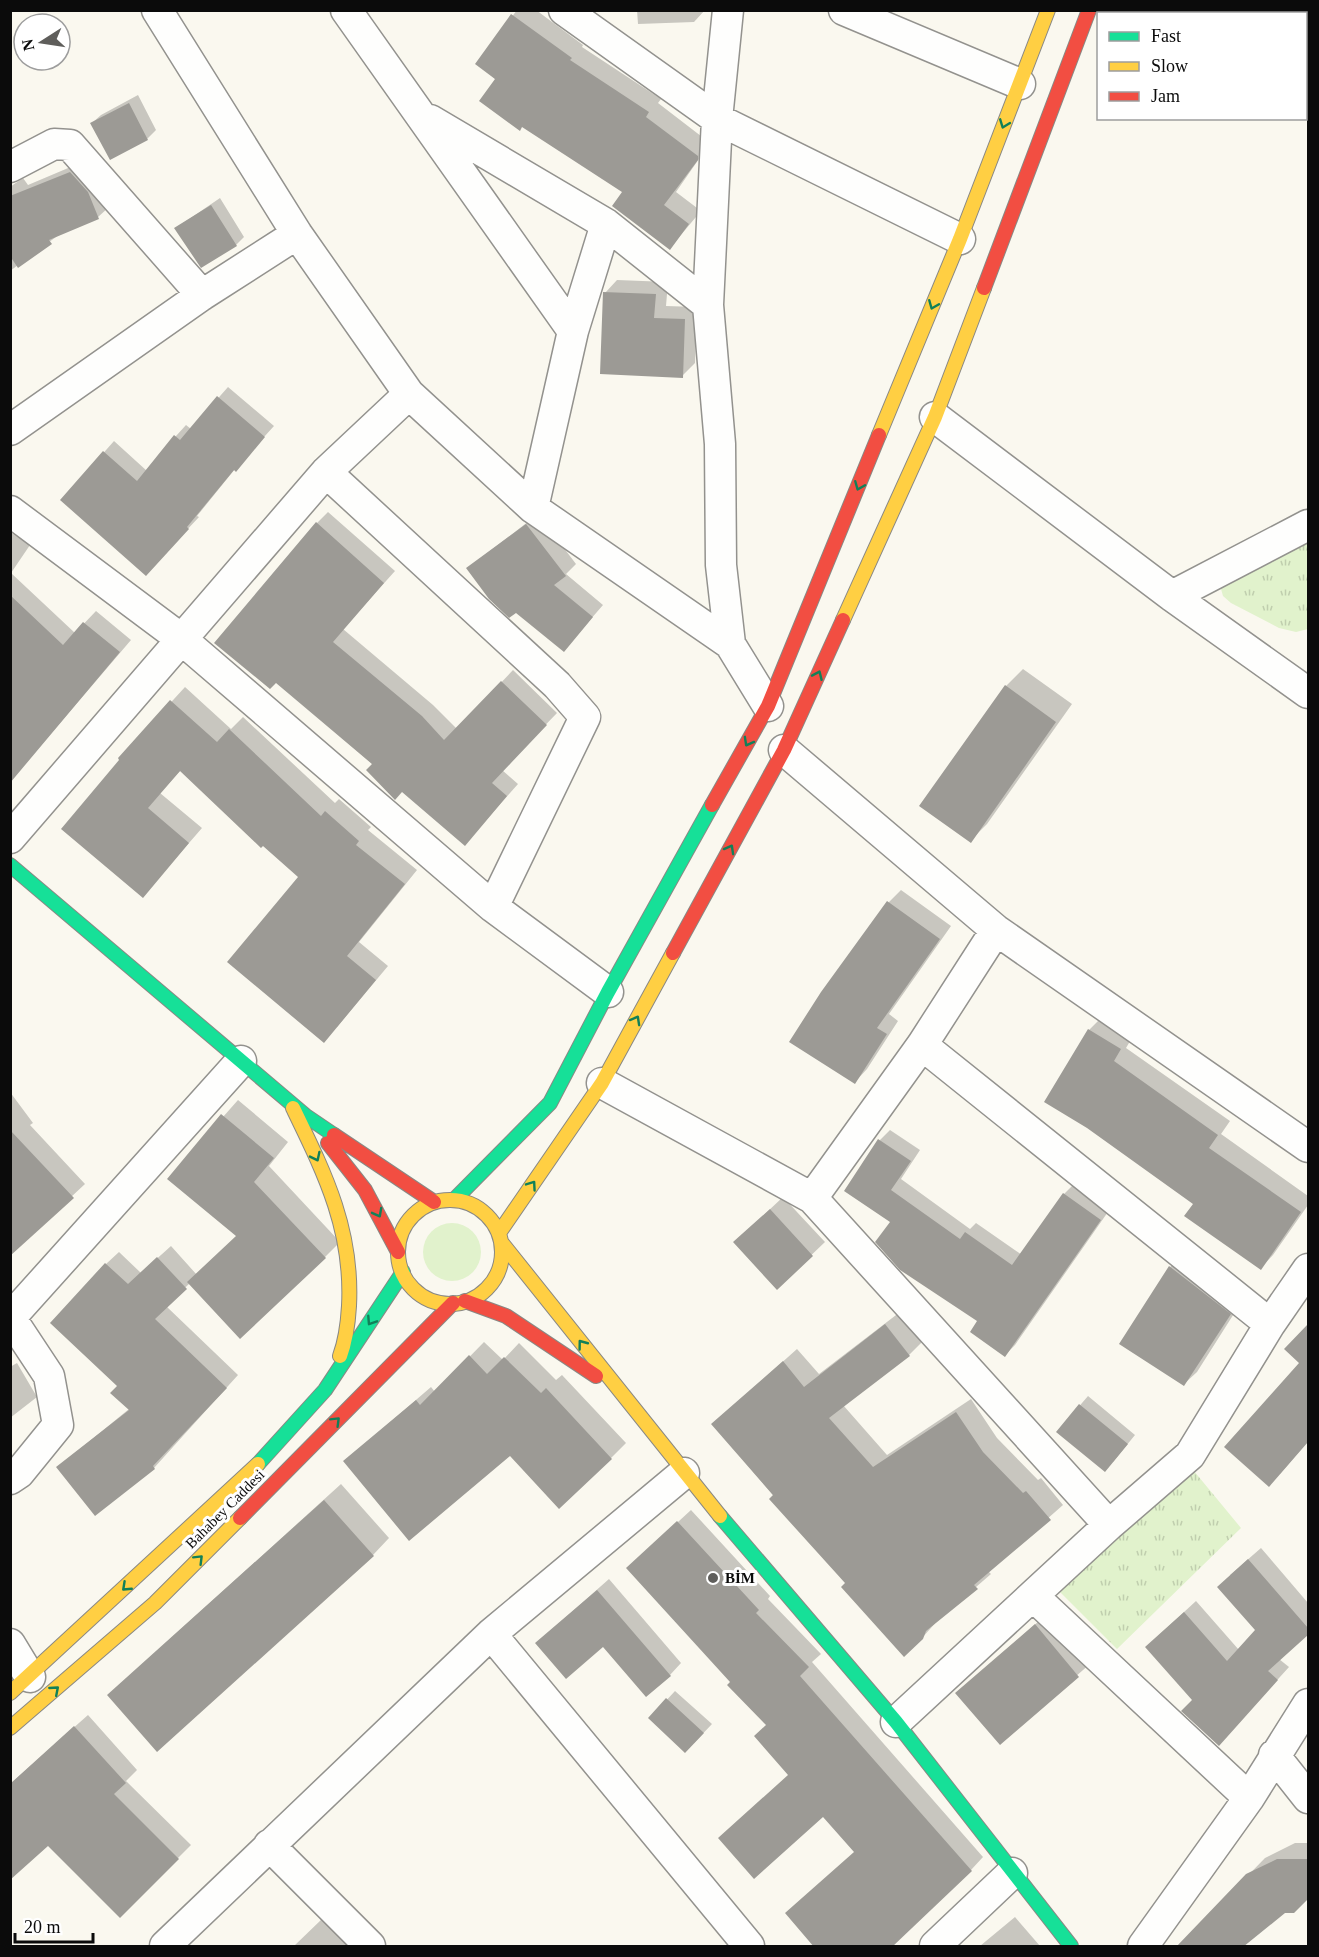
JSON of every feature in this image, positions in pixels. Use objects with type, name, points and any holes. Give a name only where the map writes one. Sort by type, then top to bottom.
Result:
[{"type":"street","points":[[157,10],[297,234],[409,394],[533,508],[730,644],[768,706]]},
{"type":"street","points":[[346,10],[573,331]]},
{"type":"street","points":[[564,10],[717,119],[960,239]]},
{"type":"street","points":[[728,10],[717,119],[708,305],[720,444],[722,565],[730,644]]},
{"type":"street","points":[[844,10],[1020,84]]},
{"type":"street","points":[[453,1200],[550,1103],[608,992],[768,706],[960,239],[1048,10]]},
{"type":"street","points":[[459,1302],[485,1290],[498,1272],[502,1257],[500,1238],[602,1083],[784,750],[935,417],[1089,10]]},
{"type":"street","points":[[422,115],[606,224],[708,305]]},
{"type":"street","points":[[10,167],[54,144],[70,146],[202,296]]},
{"type":"street","points":[[533,508],[573,331],[606,224]]},
{"type":"street","points":[[10,430],[202,296],[297,234]]},
{"type":"street","points":[[10,838],[180,638],[326,472],[409,394]]},
{"type":"street","points":[[935,417],[1172,596],[1308,693]]},
{"type":"street","points":[[326,472],[557,685],[585,717],[493,907]]},
{"type":"street","points":[[10,511],[180,638],[493,907],[608,992]]},
{"type":"street","points":[[1172,596],[1308,525]]},
{"type":"street","points":[[784,750],[996,930],[1308,1147]]},
{"type":"street","points":[[10,865],[306,1116],[434,1202]]},
{"type":"street","points":[[812,1198],[922,1045],[996,930]]},
{"type":"street","points":[[922,1045],[1270,1324]]},
{"type":"street","points":[[10,1479],[19,1473],[58,1425],[49,1376],[11,1317],[241,1061]]},
{"type":"street","points":[[602,1083],[812,1198],[1109,1525]]},
{"type":"street","points":[[291,1104],[345,1225],[350,1266],[344,1348],[325,1390]]},
{"type":"street","points":[[306,1116],[365,1190],[398,1252],[403,1272],[411,1285],[423,1296],[437,1302],[459,1302],[506,1316],[617,1391]]},
{"type":"street","points":[[398,1252],[401,1236],[408,1221],[419,1210],[434,1202],[453,1200],[468,1203],[481,1210],[491,1220],[500,1238],[617,1391],[896,1722],[1071,1947]]},
{"type":"street","points":[[896,1722],[1109,1525],[1190,1455],[1270,1324],[1308,1269]]},
{"type":"street","name":"Bahabey Caddesi","points":[[20,1685],[251,1471],[325,1390],[403,1272]]},
{"type":"street","name":"Bahabey Caddesi","points":[[10,1728],[155,1603],[459,1302]]},
{"type":"street","points":[[165,1947],[491,1634],[684,1473]]},
{"type":"street","points":[[1033,1596],[1250,1798]]},
{"type":"street","points":[[491,1634],[750,1947]]},
{"type":"street","points":[[10,1644],[20,1685]]},
{"type":"street","points":[[1143,1947],[1250,1798],[1274,1755],[1308,1704]]},
{"type":"street","points":[[1274,1755],[1308,1798]]},
{"type":"street","points":[[269,1845],[370,1947]]},
{"type":"street","points":[[935,1947],[1012,1873]]},
{"type":"green space","points":[[1308,539],[1308,629],[1296,632],[1279,628],[1231,603],[1223,596],[1219,582]]},
{"type":"green space","points":[[452,1223],[468,1228],[476,1236],[481,1252],[476,1268],[468,1276],[452,1281],[436,1276],[428,1268],[423,1252],[428,1236],[436,1228]]},
{"type":"green space","points":[[1189,1465],[1241,1528],[1117,1649],[1058,1590]]},
{"type":"building","points":[[511,14],[572,58],[570,60],[649,112],[646,117],[698,156],[698,160],[664,205],[689,224],[670,250],[612,206],[622,192],[522,127],[520,131],[479,101],[495,79],[475,64]]},
{"type":"building","points":[[129,103],[148,140],[110,160],[90,123]]},
{"type":"building","points":[[70,172],[88,192],[99,219],[49,240],[52,244],[18,268],[10,256],[10,196]]},
{"type":"building","points":[[211,205],[237,246],[201,268],[174,228]]},
{"type":"building","points":[[603,292],[656,294],[654,318],[685,319],[683,378],[600,374]]},
{"type":"building","points":[[217,396],[265,437],[236,472],[234,470],[187,527],[189,529],[146,576],[60,500],[103,451],[137,481],[174,435],[180,440]]},
{"type":"building","points":[[316,522],[384,583],[333,642],[422,716],[444,740],[501,681],[547,725],[492,783],[507,796],[465,846],[402,792],[395,800],[366,770],[372,764],[276,683],[270,689],[214,643]]},
{"type":"building","points":[[526,524],[566,576],[554,585],[593,617],[564,652],[516,613],[509,618],[489,599],[466,568]]},
{"type":"building","points":[[10,595],[63,645],[83,622],[120,652],[10,783]]},
{"type":"building","points":[[1005,685],[1056,722],[971,843],[919,806]]},
{"type":"building","points":[[170,700],[217,742],[229,729],[321,816],[325,811],[359,841],[356,845],[405,884],[347,956],[376,980],[324,1043],[227,962],[298,877],[263,846],[261,848],[180,771],[148,808],[189,843],[143,898],[61,829],[119,760],[118,758]]},
{"type":"building","points":[[887,901],[940,939],[877,1028],[887,1034],[855,1084],[789,1042],[821,992]]},
{"type":"building","points":[[1088,1029],[1121,1049],[1114,1061],[1218,1135],[1209,1148],[1301,1212],[1261,1270],[1184,1216],[1193,1204],[1087,1128],[1044,1102]]},
{"type":"building","points":[[221,1114],[274,1158],[254,1182],[326,1258],[240,1339],[187,1282],[236,1236],[167,1179]]},
{"type":"building","points":[[10,1130],[74,1198],[10,1256]]},
{"type":"building","points":[[878,1139],[911,1161],[891,1190],[960,1239],[965,1232],[1012,1265],[1063,1193],[1101,1220],[1005,1357],[970,1332],[977,1321],[900,1270],[875,1242],[890,1222],[844,1191]]},
{"type":"building","points":[[770,1209],[813,1256],[777,1290],[733,1242]]},
{"type":"building","points":[[157,1257],[187,1289],[155,1319],[227,1388],[153,1466],[155,1469],[95,1516],[56,1467],[129,1410],[110,1393],[117,1386],[50,1323],[105,1263],[128,1284]]},
{"type":"building","points":[[1169,1266],[1231,1314],[1184,1386],[1119,1344]]},
{"type":"building","points":[[885,1324],[910,1356],[829,1418],[873,1467],[956,1412],[983,1452],[1023,1493],[1026,1491],[1051,1520],[974,1585],[978,1589],[926,1631],[923,1639],[904,1657],[841,1587],[845,1583],[769,1499],[773,1495],[711,1424],[783,1361],[804,1387]]},
{"type":"building","points":[[1308,1324],[1308,1442],[1269,1487],[1224,1447],[1299,1363],[1284,1349]]},
{"type":"building","points":[[469,1355],[487,1374],[504,1357],[541,1393],[546,1388],[612,1459],[559,1509],[510,1456],[409,1541],[343,1461],[416,1400],[420,1405]]},
{"type":"building","points":[[1079,1404],[1128,1444],[1105,1472],[1056,1432]]},
{"type":"building","points":[[324,1500],[374,1556],[157,1752],[107,1695]]},
{"type":"building","points":[[677,1521],[759,1610],[756,1613],[809,1667],[800,1676],[972,1871],[892,1947],[814,1947],[785,1913],[854,1852],[823,1817],[754,1879],[718,1838],[788,1775],[754,1736],[766,1725],[727,1685],[730,1682],[626,1568]]},
{"type":"building","points":[[1248,1559],[1308,1628],[1308,1635],[1268,1671],[1278,1680],[1219,1746],[1181,1711],[1192,1700],[1145,1647],[1184,1612],[1227,1661],[1255,1630],[1217,1587]]},
{"type":"building","points":[[597,1590],[671,1676],[646,1697],[603,1647],[566,1679],[535,1643]]},
{"type":"building","points":[[1035,1624],[1079,1677],[1000,1745],[955,1693]]},
{"type":"building","points":[[666,1698],[704,1733],[685,1753],[648,1718]]},
{"type":"building","points":[[74,1726],[126,1783],[114,1794],[179,1859],[120,1918],[48,1846],[10,1880],[10,1784]]},
{"type":"building","points":[[1277,1859],[1308,1859],[1308,1899],[1294,1913],[1285,1913],[1243,1947],[1176,1947],[1246,1874]]},
{"type":"traffic: fast","points":[[454,1200],[550,1103],[608,992],[712,805]]},
{"type":"traffic: fast","points":[[10,865],[306,1116],[334,1135]]},
{"type":"traffic: fast","points":[[258,1464],[325,1390],[403,1272]]},
{"type":"traffic: fast","points":[[720,1516],[896,1722],[1071,1946]]},
{"type":"traffic: slow","points":[[879,435],[960,239],[1048,10]]},
{"type":"traffic: slow","points":[[843,620],[935,417],[984,288]]},
{"type":"traffic: slow","points":[[499,1233],[602,1083],[673,953]]},
{"type":"traffic: slow","points":[[293,1108],[335,1203],[346,1252],[349,1306],[344,1344],[340,1356]]},
{"type":"traffic: slow","points":[[450,1200],[470,1204],[479,1209],[493,1223],[498,1232],[502,1252],[498,1272],[493,1281],[479,1295],[470,1300],[450,1304],[430,1300],[421,1295],[407,1281],[402,1272],[398,1252],[402,1232],[407,1223],[421,1209],[430,1204],[450,1200]]},
{"type":"traffic: slow","points":[[501,1242],[720,1516]]},
{"type":"traffic: slow","points":[[10,1693],[258,1464]]},
{"type":"traffic: slow","points":[[10,1728],[155,1603],[240,1518]]},
{"type":"traffic: jam","points":[[984,288],[1089,10]]},
{"type":"traffic: jam","points":[[712,805],[768,706],[879,435]]},
{"type":"traffic: jam","points":[[673,953],[784,750],[843,620]]},
{"type":"traffic: jam","points":[[334,1135],[434,1202]]},
{"type":"traffic: jam","points":[[328,1143],[365,1190],[398,1252]]},
{"type":"traffic: jam","points":[[465,1301],[506,1316],[596,1376]]},
{"type":"traffic: jam","points":[[240,1518],[453,1303]]},
{"type":"place","name":"BİM","points":[[713,1578]]}]
